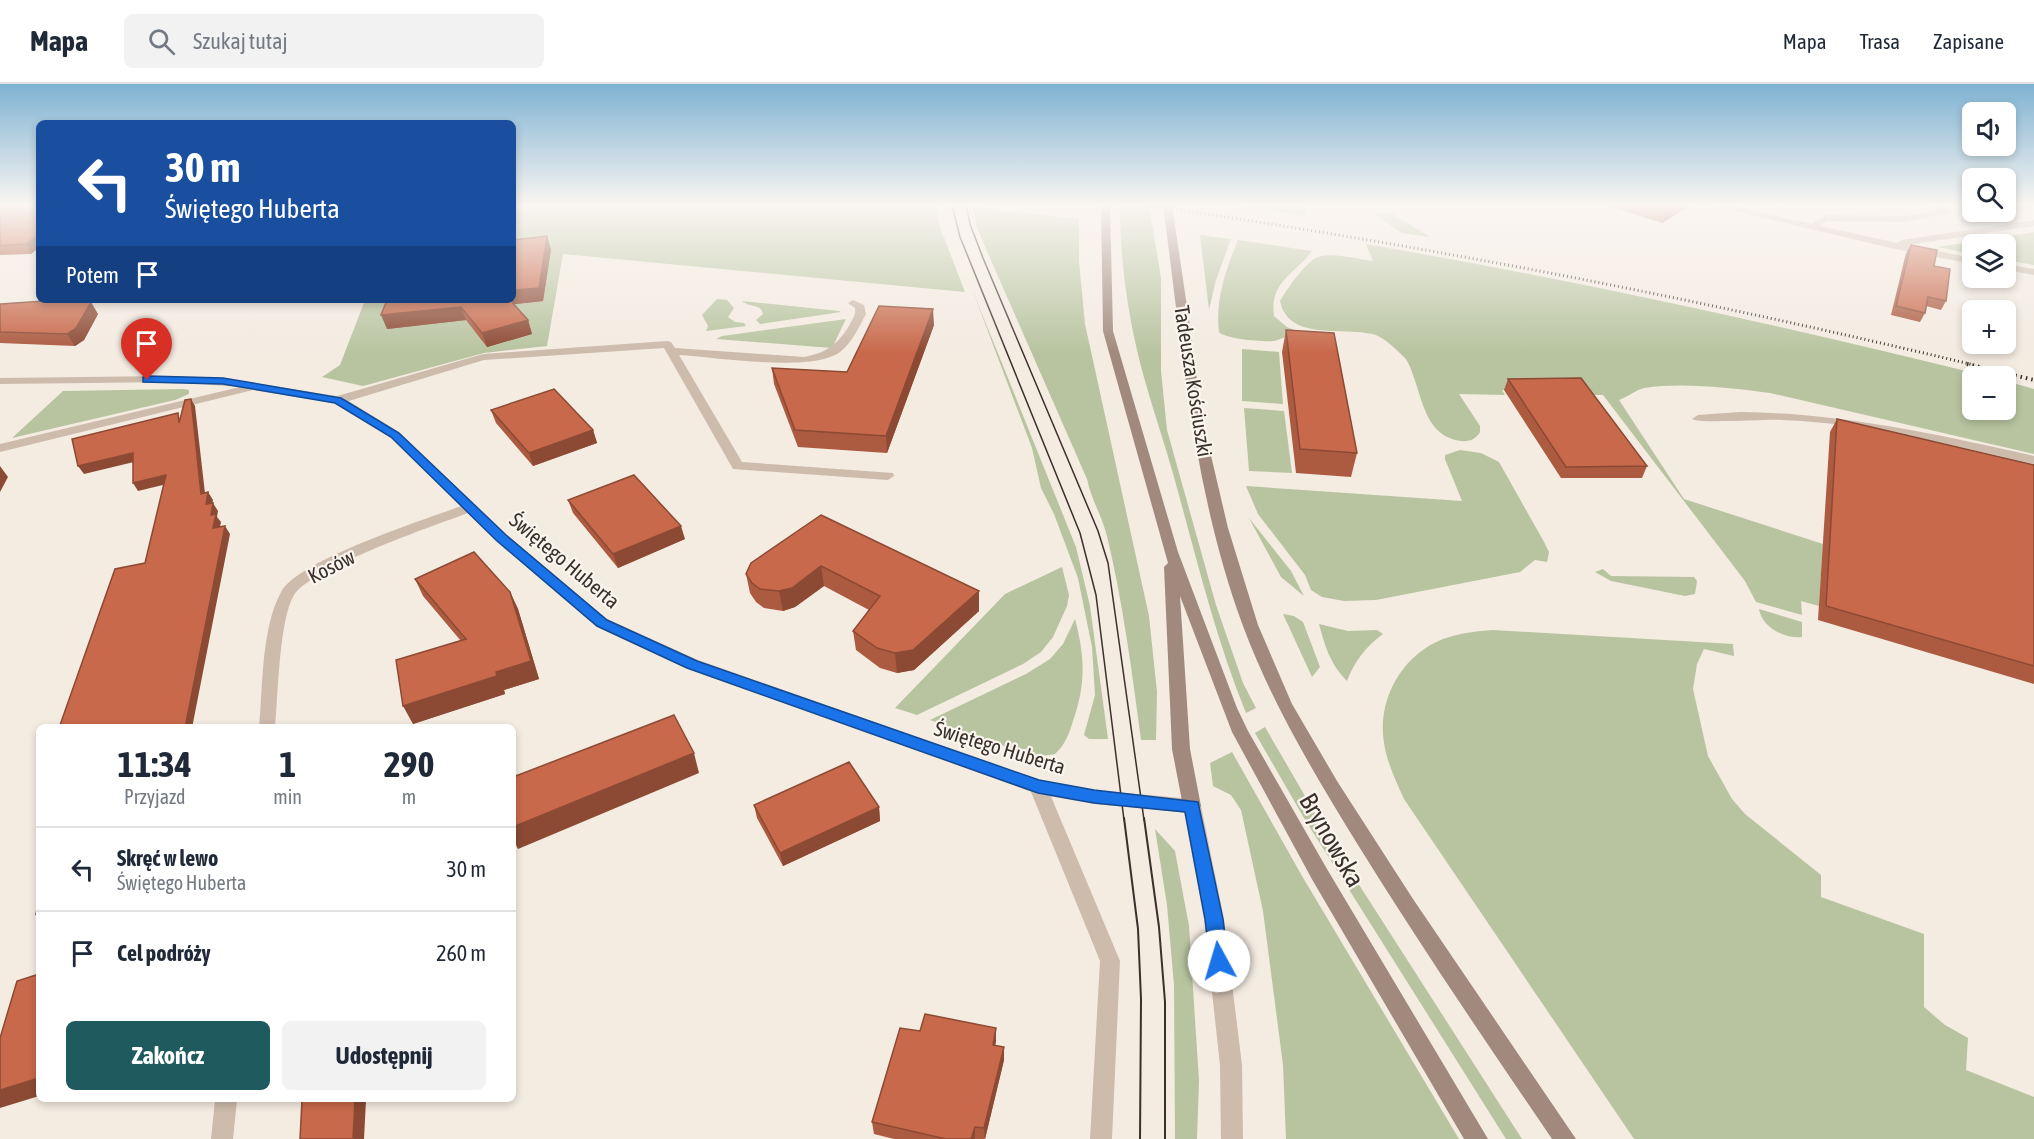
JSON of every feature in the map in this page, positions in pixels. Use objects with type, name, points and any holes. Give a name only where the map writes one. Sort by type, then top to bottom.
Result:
[{"type":"main road","points":[[1106,254],[1108,331],[1171,552],[1181,749],[1192,806]]},
{"type":"main road","name":"Tadeusza Kościuszki","points":[[1174,254],[1195,414],[1221,528],[1250,625]]},
{"type":"main road","name":"Brynowska","points":[[1171,552],[1240,732],[1320,875],[1477,1139]]},
{"type":"main road","name":"Brynowska","points":[[1250,625],[1284,705],[1331,786],[1406,905],[1565,1139]]},
{"type":"street","points":[[1938,254],[1962,259]]},
{"type":"street","points":[[2016,269],[2034,272]]},
{"type":"street","points":[[671,351],[804,360],[824,357],[839,350],[862,312],[861,307],[853,303]]},
{"type":"street","points":[[338,400],[483,357],[667,344],[738,466],[888,476]]},
{"type":"street","name":"Świętego Huberta","points":[[0,381],[171,379],[260,386],[338,400],[395,435],[502,538],[602,623],[692,664],[1038,787],[1094,797],[1192,806]]},
{"type":"street","points":[[0,448],[260,386]]},
{"type":"street","points":[[1698,420],[1746,415],[1834,420],[2034,460]]},
{"type":"street","name":"Kosów","points":[[267,724],[280,612],[289,590],[319,567],[470,507]]},
{"type":"street","points":[[1038,787],[1110,961],[1101,1139]]},
{"type":"street","points":[[1192,806],[1214,919],[1231,1065],[1232,1139]]},
{"type":"street","points":[[222,1139],[226,1102]]},
{"type":"green space","points":[[516,254],[563,254],[547,346],[484,353],[363,386],[322,377],[340,365],[364,303],[516,303]]},
{"type":"green space","points":[[565,254],[950,254],[965,292]]},
{"type":"green space","points":[[988,254],[1079,254],[1085,324],[1149,616],[1157,692],[1156,740],[1141,740],[1131,663],[1113,561],[1105,529],[1087,479]]},
{"type":"green space","points":[[1122,254],[1157,254],[1161,278],[1161,371],[1167,430],[1216,605],[1243,683],[1256,708],[1246,713],[1215,626],[1148,393],[1130,316]]},
{"type":"green space","points":[[1202,254],[1225,254],[1216,280],[1209,310]]},
{"type":"green space","points":[[1233,254],[1309,254],[1285,279],[1275,295],[1274,316],[1287,327],[1297,331],[1292,337],[1274,341],[1254,340],[1236,338],[1219,332],[1220,296]]},
{"type":"green space","points":[[1370,254],[1421,254],[1677,304],[1962,370],[1962,420],[2016,420],[2016,384],[2034,389],[2034,454],[1755,391],[1707,386],[1659,386],[1641,389],[1619,400],[1684,499],[1823,544],[1819,606],[1801,601],[1802,615],[1756,602],[1745,581],[1603,395],[1557,395],[1554,389],[1502,390],[1505,395],[1459,394],[1480,426],[1480,432],[1474,438],[1461,441],[1441,433],[1434,425],[1428,417],[1411,368],[1398,351],[1385,340],[1372,334],[1318,330],[1294,322],[1285,314],[1280,301],[1288,289],[1298,275],[1316,258],[1327,255],[1373,261]]},
{"type":"green space","points":[[2016,254],[2034,254],[2034,265],[2016,262]]},
{"type":"green space","points":[[972,289],[1076,547],[1090,606],[1108,739],[1089,739],[1084,735],[1095,695],[1092,647],[1078,578],[1054,514],[1041,488],[1032,448]]},
{"type":"green space","points":[[717,299],[727,300],[734,308],[728,317],[746,326],[706,331],[708,326],[702,315]]},
{"type":"green space","points":[[742,301],[841,312],[760,324],[756,320],[763,314],[760,308]]},
{"type":"green space","points":[[846,319],[832,348],[716,339],[722,336]]},
{"type":"green space","points":[[1242,349],[1279,352],[1283,404],[1242,401]]},
{"type":"green space","points":[[189,390],[189,394],[175,400],[12,438],[63,391]]},
{"type":"green space","points":[[1244,408],[1284,411],[1292,473],[1249,471]]},
{"type":"green space","points":[[1460,450],[1481,453],[1499,462],[1549,552],[1547,562],[1535,560],[1520,572],[1376,600],[1344,601],[1322,597],[1311,590],[1305,575],[1258,514],[1246,486],[1462,501],[1445,459],[1445,455]]},
{"type":"green space","points":[[1249,518],[1291,571],[1304,596],[1281,577]]},
{"type":"green space","points":[[1062,567],[1069,595],[1067,606],[1053,637],[1041,652],[1023,664],[917,715],[895,708],[1005,594]]},
{"type":"green space","points":[[1603,569],[1611,576],[1694,577],[1697,581],[1695,594],[1685,596],[1611,581],[1595,572]]},
{"type":"green space","points":[[1759,609],[1802,622],[1802,637],[1781,634],[1764,621]]},
{"type":"green space","points":[[1283,614],[1294,616],[1303,622],[1320,667],[1312,677]]},
{"type":"green space","points":[[1075,619],[1081,646],[1082,682],[1077,708],[1068,735],[1055,754],[1035,757],[930,720],[1026,674],[1050,659],[1063,644]]},
{"type":"green space","points":[[1319,624],[1348,631],[1377,630],[1383,634],[1361,655],[1347,681],[1332,661]]},
{"type":"green space","points":[[1493,630],[1733,644],[1734,656],[1704,649],[1697,664],[1693,689],[1708,756],[1732,799],[1745,814],[1821,875],[1821,897],[1924,934],[1924,1007],[1945,1025],[1968,1038],[1966,1070],[2034,1097],[2034,1139],[1634,1139],[1404,799],[1387,758],[1383,727],[1384,710],[1404,667],[1428,646],[1443,639]]},
{"type":"green space","points":[[1265,727],[1331,841],[1522,1139],[1506,1139],[1304,818],[1255,733]]},
{"type":"green space","points":[[1232,752],[1302,876],[1459,1139],[1286,1139],[1283,1065],[1263,911],[1241,810],[1231,795],[1213,786],[1210,763]]},
{"type":"green space","points":[[1155,829],[1175,851],[1189,926],[1199,1081],[1197,1139],[1175,1139],[1174,985],[1167,905]]},
{"type":"building","points":[[516,254],[544,254],[539,288],[516,290]]},
{"type":"building","points":[[1909,254],[1936,254],[1934,266],[1950,269],[1946,301],[1928,297],[1925,313],[1896,306]]},
{"type":"building","points":[[36,302],[90,303],[76,328],[67,334],[0,332],[0,304]]},
{"type":"building","points":[[386,303],[513,303],[528,320],[482,333],[461,307],[381,315]]},
{"type":"building","points":[[879,306],[933,309],[886,436],[795,430],[772,368],[847,372]]},
{"type":"building","points":[[1286,330],[1334,333],[1357,453],[1300,449]]},
{"type":"building","points":[[1581,378],[1647,466],[1566,467],[1508,379]]},
{"type":"building","points":[[554,389],[593,430],[529,453],[491,410]]},
{"type":"building","points":[[191,399],[201,494],[208,492],[206,504],[213,503],[211,515],[216,514],[213,528],[225,526],[186,724],[60,724],[115,569],[145,563],[166,475],[133,483],[133,453],[78,466],[72,439],[178,413],[179,423],[185,400]]},
{"type":"building","points":[[1837,419],[2034,465],[2034,666],[1826,606]]},
{"type":"building","points":[[634,475],[681,526],[613,554],[568,500]]},
{"type":"building","points":[[821,515],[979,591],[913,650],[895,653],[877,648],[853,631],[880,596],[821,566],[792,588],[779,591],[760,589],[752,583],[746,574],[751,563]]},
{"type":"building","points":[[474,552],[510,592],[531,661],[496,672],[497,676],[403,706],[396,660],[466,639],[415,579]]},
{"type":"building","points":[[674,715],[694,753],[516,826],[516,776]]},
{"type":"building","points":[[849,762],[879,807],[780,853],[754,805]]},
{"type":"building","points":[[36,975],[36,1079],[0,1090],[0,1038],[17,981]]},
{"type":"building","points":[[925,1014],[996,1028],[993,1045],[1004,1047],[984,1128],[975,1127],[971,1139],[946,1139],[872,1122],[900,1028],[920,1031]]},
{"type":"building","points":[[302,1102],[355,1102],[353,1139],[300,1139]]},
{"type":"tram line","points":[[967,254],[1080,533],[1096,595],[1124,820]]},
{"type":"tram line","points":[[982,254],[1098,531],[1108,563],[1144,820]]},
{"type":"tram line","points":[[1124,818],[1138,929],[1141,999],[1140,1139]]},
{"type":"tram line","points":[[1144,818],[1159,927],[1165,1002],[1165,1139]]},
{"type":"railway","points":[[1448,254],[1665,296],[1974,365]]},
{"type":"railway","points":[[1967,364],[2034,380]]},
{"type":"route","points":[[147,380],[223,381],[338,400],[395,435],[502,538],[602,623],[692,664],[1038,787],[1094,797],[1192,806],[1214,919],[1219,961]]}]
